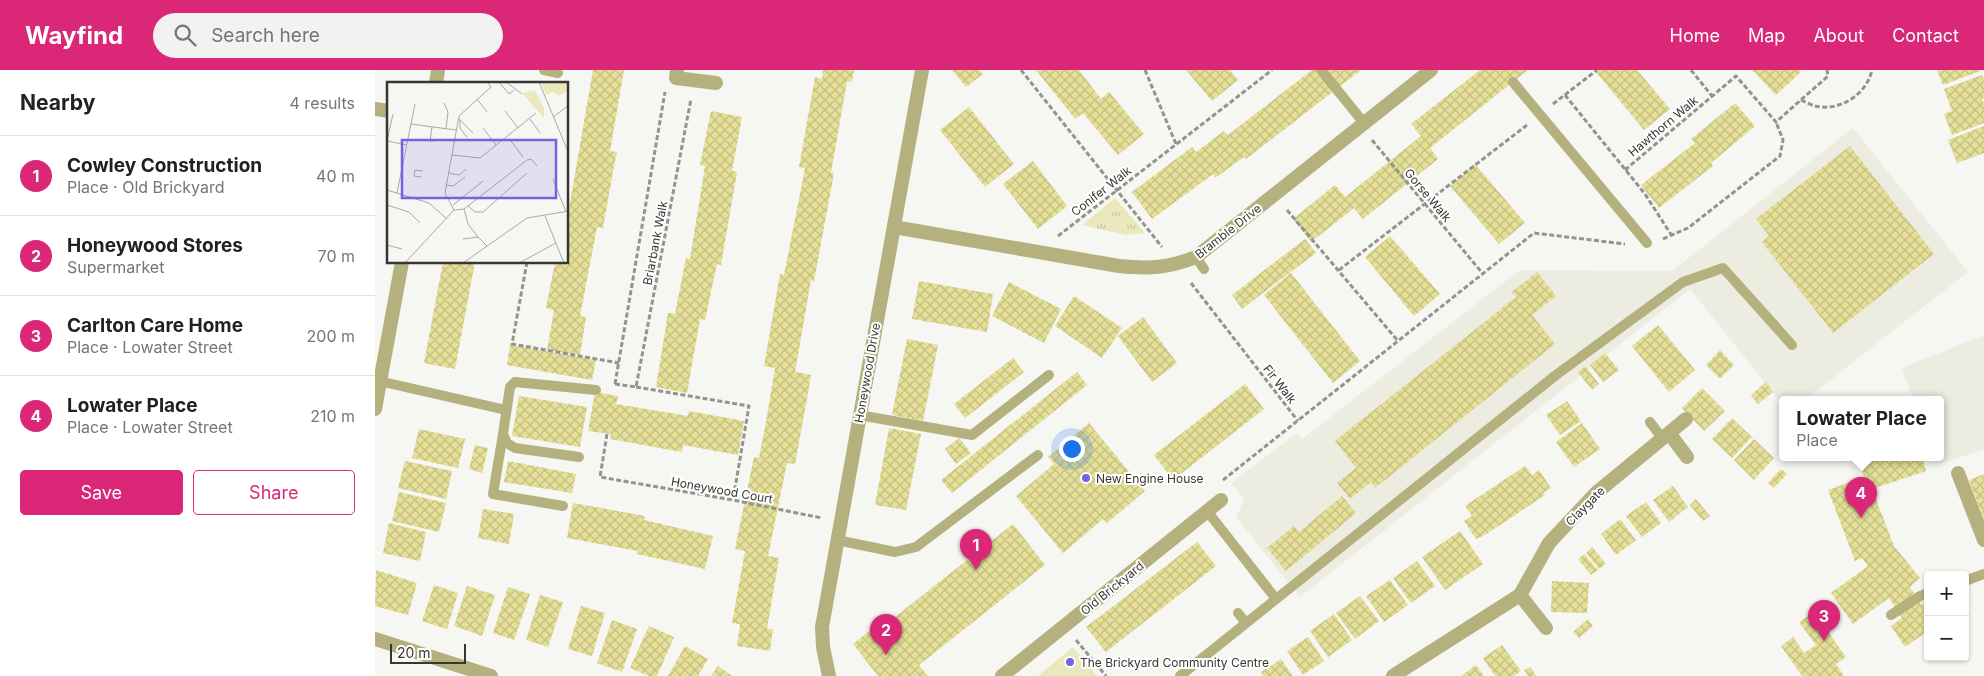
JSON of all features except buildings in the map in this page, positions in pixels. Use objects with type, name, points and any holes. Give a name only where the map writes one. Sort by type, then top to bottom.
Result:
[{"type":"street","name":"Honeywood Drive","points":[[829,676],[823,647],[822,627],[922,70]]},
{"type":"street","name":"Bramble Drive","points":[[894,227],[1119,266],[1148,268],[1200,263],[1274,195],[1431,70]]},
{"type":"street","points":[[676,74],[694,81],[716,83]]},
{"type":"street","points":[[375,409],[402,264]]},
{"type":"street","name":"Claygate","points":[[1393,676],[1521,595],[1549,543],[1596,493],[1686,419]]},
{"type":"street","points":[[1665,436],[1687,457]]},
{"type":"street","points":[[1958,473],[1984,540]]},
{"type":"street","name":"Old Brickyard","points":[[1002,676],[1221,500]]},
{"type":"street","points":[[1521,595],[1546,628]]},
{"type":"street","points":[[375,639],[491,676]]},
{"type":"lane","points":[[544,70],[558,73]]},
{"type":"lane","points":[[1321,70],[1362,125]]},
{"type":"lane","points":[[1513,82],[1647,243]]},
{"type":"lane","points":[[1180,676],[1556,375],[1683,282],[1723,268],[1792,345]]},
{"type":"lane","points":[[859,415],[972,435],[1049,375]]},
{"type":"lane","points":[[379,381],[506,410]]},
{"type":"lane","points":[[563,506],[493,494],[510,388],[515,382],[596,390]]},
{"type":"lane","points":[[1651,422],[1665,436]]},
{"type":"lane","points":[[503,434],[507,443],[515,448],[579,457]]},
{"type":"lane","points":[[837,540],[895,552],[916,547],[1037,455]]},
{"type":"lane","points":[[1207,511],[1276,599]]},
{"type":"lane","points":[[1969,580],[1984,574]]},
{"type":"lane","points":[[1891,615],[1924,594]]},
{"type":"lane","points":[[1238,613],[1246,623]]},
{"type":"path","name":"Fir Walk","points":[[1021,70],[1115,190],[1177,265],[1298,421],[1220,482],[1221,500]]},
{"type":"path","points":[[1145,70],[1176,144]]},
{"type":"path","name":"Conifer Walk","points":[[1038,252],[1115,190],[1272,70]]},
{"type":"path","points":[[1339,270],[1597,70]]},
{"type":"path","name":"Hawthorn Walk","points":[[1691,70],[1712,96]]},
{"type":"path","points":[[1298,421],[1534,233],[1621,244],[1647,243],[1672,236],[1688,228],[1780,156],[1783,140],[1776,122],[1828,76],[1827,70]]},
{"type":"path","points":[[1801,100],[1816,106],[1839,105],[1856,97],[1863,90],[1870,79],[1872,70]]},
{"type":"path","name":"Briarbank Walk","points":[[614,389],[666,88],[676,74]]},
{"type":"path","name":"Hawthorn Walk","points":[[1625,170],[1736,76],[1776,122]]},
{"type":"path","name":"Briarbank Walk","points":[[636,388],[694,81]]},
{"type":"path","points":[[1565,95],[1645,194],[1672,236]]},
{"type":"path","name":"Gorse Walk","points":[[1362,125],[1424,204],[1483,274]]},
{"type":"path","points":[[1274,195],[1398,342]]},
{"type":"path","points":[[527,264],[512,344],[619,363]]},
{"type":"path","points":[[615,384],[749,406],[733,500]]},
{"type":"path","name":"Honeywood Court","points":[[607,434],[600,477],[733,500],[840,522]]},
{"type":"path","points":[[1065,626],[1106,676]]},
{"type":"shaded area","points":[[1853,128],[1968,272],[1810,396],[1779,396],[1779,400],[1690,289],[1300,597],[1236,517],[1244,500],[1231,483],[1297,433],[1302,439],[1520,270],[1672,271]]},
{"type":"shaded area","points":[[1984,335],[1984,449],[1937,465],[1936,461],[1944,461],[1944,396],[1912,396],[1902,368]]},
{"type":"green space","points":[[1115,198],[1145,233],[1126,235],[1082,225]]},
{"type":"green space","name":"The Brickyard Community Centre","points":[[1073,647],[1097,676],[1038,676]]},
{"type":"place","name":"New Engine House","points":[[1086,478]]},
{"type":"place","name":"Lowater Place","points":[[1861,518]]},
{"type":"place","name":"Cowley Construction","points":[[976,570]]},
{"type":"place","name":"Carlton Care Home","points":[[1824,641]]},
{"type":"place","name":"Honeywood Stores","points":[[886,655]]},
{"type":"place","name":"The Brickyard Community Centre","points":[[1070,662]]}]
